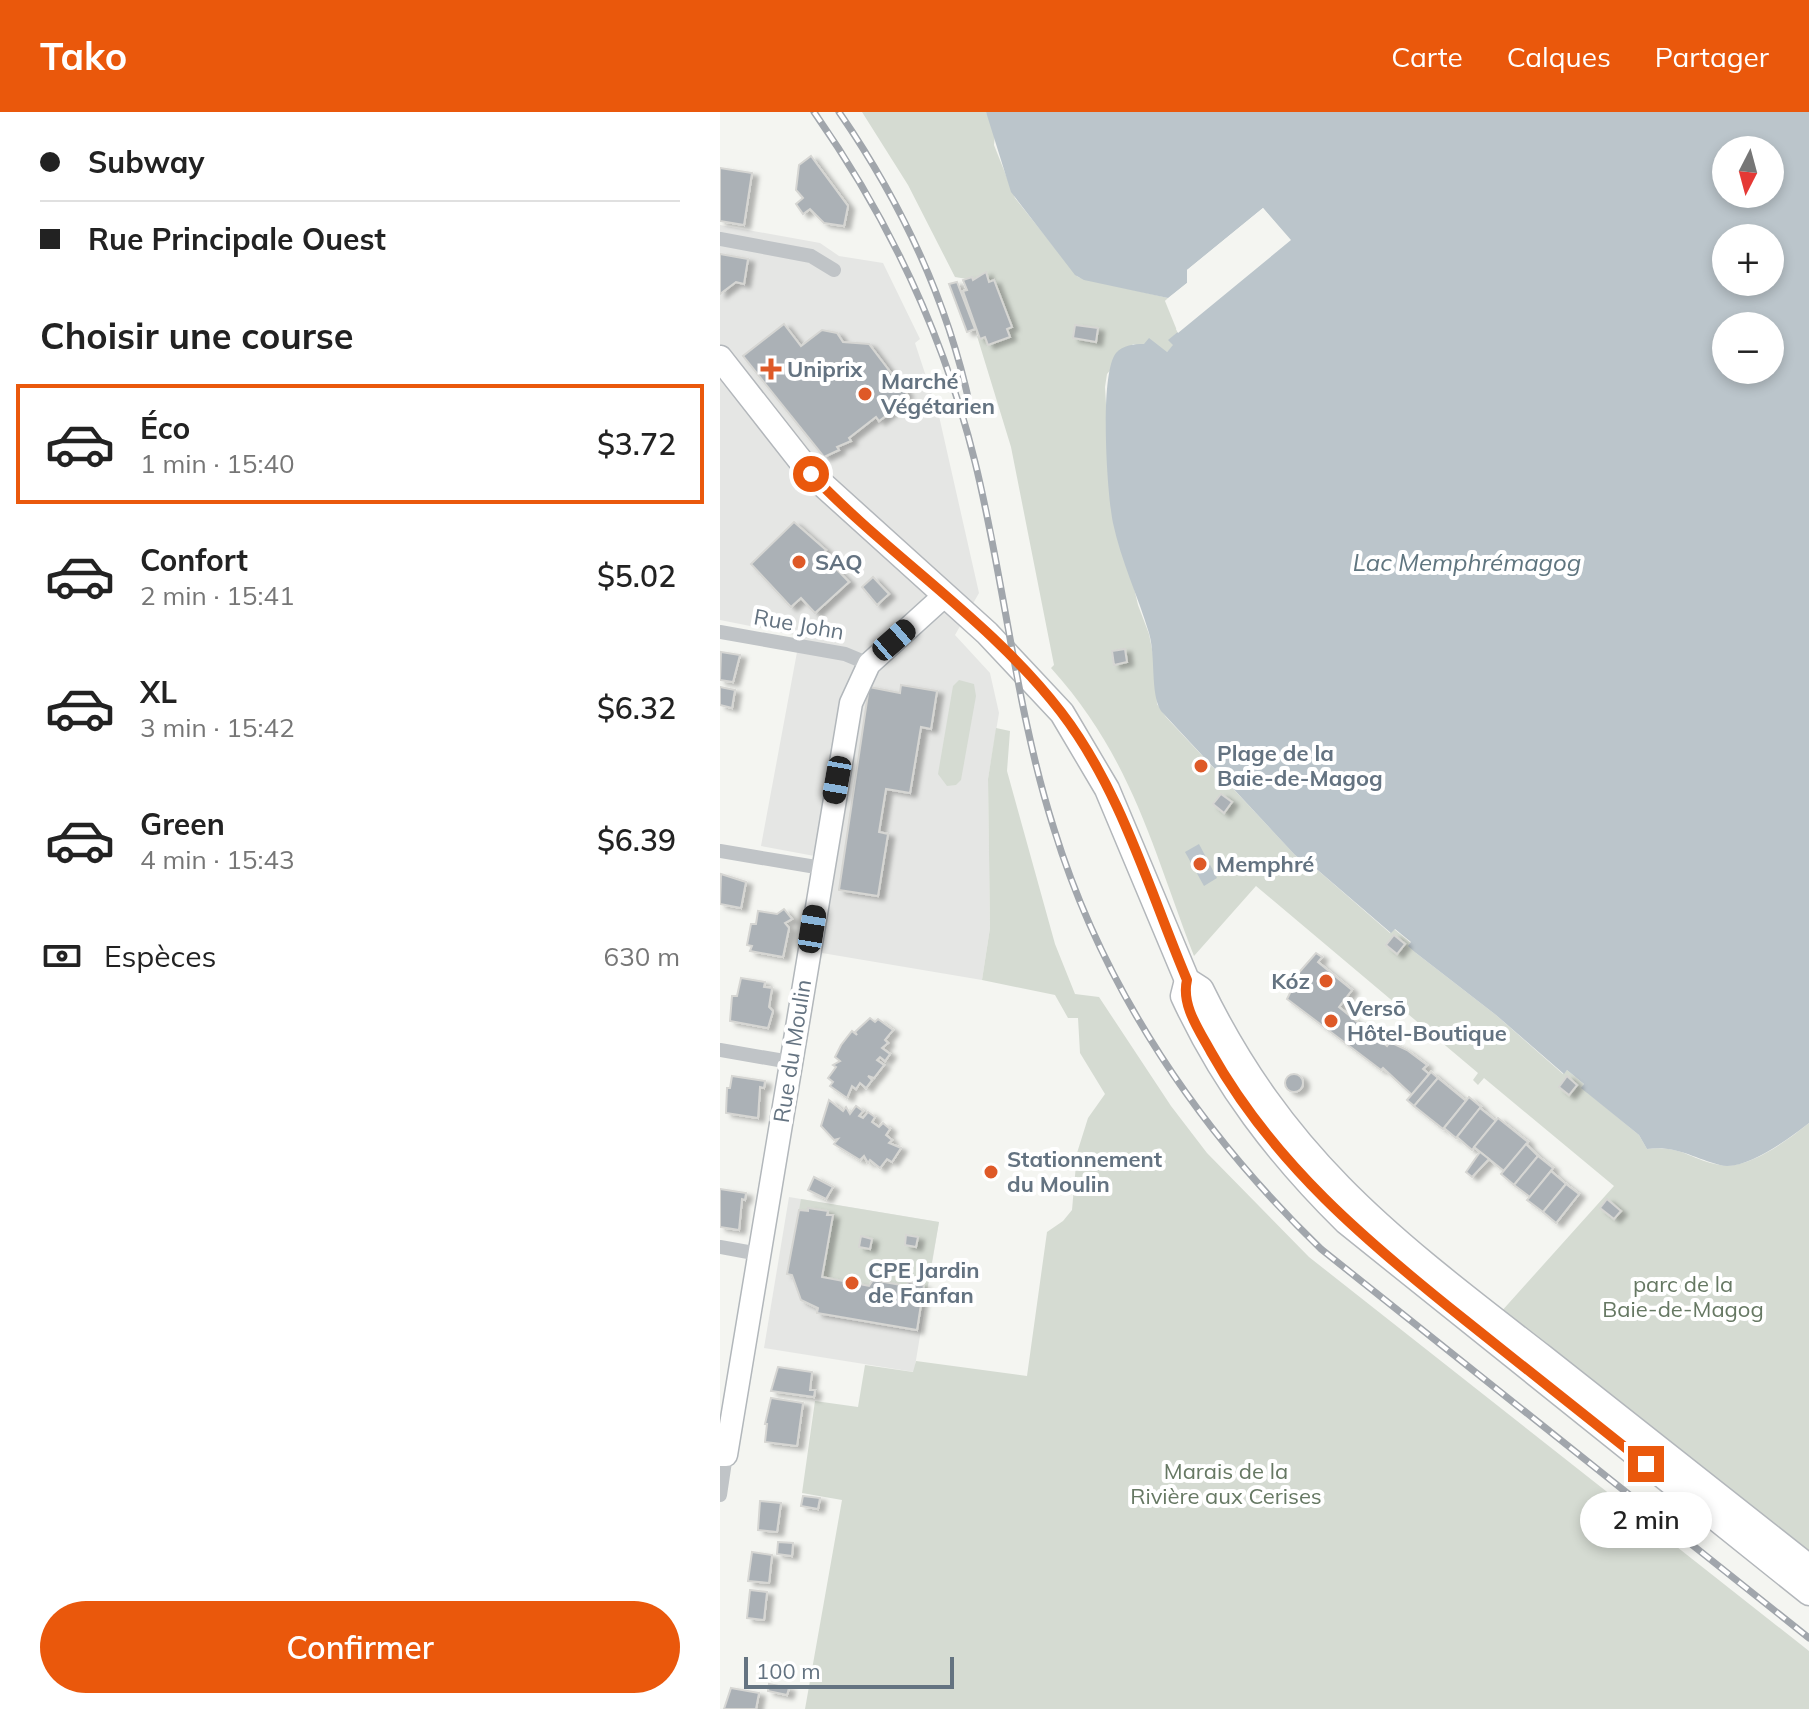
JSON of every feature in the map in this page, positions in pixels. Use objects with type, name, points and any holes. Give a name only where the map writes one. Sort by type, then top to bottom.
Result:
[{"type":"main road","points":[[720,358],[811,474],[1022,667],[1079,737],[1122,821],[1187,980],[1201,989],[1238,1059],[1282,1124],[1360,1209],[1809,1567]]},
{"type":"main road","points":[[1187,980],[1183,996],[1234,1090],[1282,1154],[1346,1222],[1809,1593]]},
{"type":"street","points":[[720,239],[811,256],[834,270]]},
{"type":"street","name":"Rue du Moulin","points":[[720,1495],[723,1455],[851,703],[869,664],[944,596]]},
{"type":"street","name":"Rue John","points":[[720,632],[845,654],[869,664]]},
{"type":"street","points":[[720,851],[822,868]]},
{"type":"street","points":[[720,1050],[790,1062]]},
{"type":"street","points":[[720,1247],[759,1254]]},
{"type":"shaded area","points":[[720,225],[820,243],[839,256],[883,263],[920,339],[915,343],[939,416],[979,593],[955,635],[990,673],[999,713],[988,779],[990,928],[982,980],[822,953],[836,860],[761,846],[800,636],[720,620]]},
{"type":"shaded area","name":"CPE Jardin de Fanfan","points":[[789,1197],[939,1222],[914,1372],[764,1348]]},
{"type":"green space","name":"parc de la Baie-de-Magog","points":[[862,112],[986,112],[995,134],[994,145],[1015,198],[1078,277],[1168,298],[1165,301],[1178,333],[1169,340],[1174,345],[1166,353],[1133,344],[1107,374],[1105,387],[1111,489],[1138,605],[1149,634],[1155,664],[1157,704],[1296,856],[1303,862],[1306,860],[1390,933],[1394,929],[1411,943],[1416,953],[1496,1015],[1563,1074],[1567,1070],[1584,1084],[1582,1088],[1639,1135],[1647,1149],[1669,1149],[1710,1163],[1731,1165],[1767,1152],[1809,1123],[1809,1555],[1500,1313],[1614,1186],[1484,1078],[1478,1085],[1473,1080],[1478,1073],[1256,886],[1194,956],[1152,841],[1121,770],[1079,702],[1051,668],[1054,665],[1011,447],[977,336],[981,339],[1011,326],[994,281],[989,282],[985,272],[973,280],[955,277],[908,185]]},
{"type":"green space","points":[[959,680],[974,684],[976,696],[961,780],[956,785],[947,786],[938,774],[953,686]]},
{"type":"green space","name":"Marais de la Rivière aux Cerises","points":[[996,728],[1010,731],[1007,771],[1055,944],[1075,994],[1099,997],[1171,1106],[1207,1153],[1309,1257],[1809,1651],[1809,1709],[805,1709],[842,1500],[802,1493],[815,1401],[858,1407],[865,1365],[913,1372],[916,1361],[1027,1376],[1047,1232],[1072,1210],[1077,1153],[1088,1118],[1105,1094],[1080,1053],[1078,1018],[1068,1018],[1055,995],[982,980],[990,928],[988,779]]},
{"type":"green space","points":[[801,1199],[939,1222],[927,1290],[923,1289],[923,1285],[908,1282],[907,1286],[870,1281],[869,1286],[822,1277],[832,1216],[827,1211],[799,1210]]},
{"type":"water","name":"Lac Memphrémagog","points":[[986,112],[1809,112],[1809,1123],[1754,1159],[1730,1166],[1676,1150],[1647,1149],[1639,1135],[1581,1088],[1584,1084],[1567,1070],[1564,1074],[1496,1015],[1416,953],[1408,946],[1411,942],[1395,929],[1391,933],[1306,860],[1304,862],[1295,855],[1161,711],[1155,695],[1149,633],[1113,523],[1106,435],[1111,365],[1119,350],[1144,344],[1149,338],[1167,352],[1173,345],[1168,340],[1290,240],[1263,208],[1187,270],[1187,283],[1168,298],[1084,280],[1075,275],[1011,192]]},
{"type":"water","points":[[1199,844],[1217,878],[1204,886],[1185,852]]},
{"type":"pier","points":[[1263,208],[1291,240],[1178,333],[1176,329],[1285,240],[1262,213],[1191,272],[1189,286],[1170,302],[1165,301],[1187,283],[1187,270]]},
{"type":"building","points":[[811,156],[848,206],[844,226],[824,223],[810,209],[803,214],[796,204],[803,198],[796,190],[799,165]]},
{"type":"building","points":[[720,168],[752,173],[744,225],[720,221]]},
{"type":"building","points":[[720,254],[748,259],[744,284],[736,282],[720,294]]},
{"type":"building","points":[[986,272],[989,282],[994,280],[1012,327],[1007,329],[1010,337],[988,345],[985,337],[980,339],[963,291],[967,290],[963,280],[972,277],[973,280]]},
{"type":"building","points":[[957,282],[975,329],[967,332],[949,284]]},
{"type":"building","points":[[784,324],[801,346],[822,330],[837,333],[843,342],[869,344],[907,394],[888,408],[891,412],[879,421],[876,417],[849,438],[851,441],[824,457],[743,356]]},
{"type":"building","points":[[1075,325],[1098,328],[1096,342],[1073,338]]},
{"type":"building","points":[[794,522],[826,550],[822,554],[849,582],[815,613],[801,598],[791,607],[751,564]]},
{"type":"building","points":[[873,577],[889,594],[877,605],[862,587]]},
{"type":"building","points":[[1125,649],[1127,662],[1114,665],[1112,651]]},
{"type":"building","points":[[721,652],[740,655],[733,682],[720,680]]},
{"type":"building","points":[[901,685],[937,691],[931,729],[921,727],[910,793],[886,789],[879,832],[888,834],[878,896],[839,890],[869,687],[900,693]]},
{"type":"building","points":[[720,687],[735,690],[732,708],[720,705]]},
{"type":"building","points":[[1221,794],[1232,802],[1224,813],[1213,804]]},
{"type":"building","points":[[721,874],[746,882],[741,908],[720,904]]},
{"type":"building","points":[[784,909],[792,919],[785,923],[789,928],[783,957],[750,951],[752,946],[747,945],[751,924],[756,924],[758,911],[777,914]]},
{"type":"building","points":[[1394,935],[1405,944],[1397,954],[1386,945]]},
{"type":"building","points":[[1316,953],[1322,957],[1318,962],[1352,990],[1339,1007],[1387,1046],[1390,1042],[1407,1050],[1427,1065],[1423,1069],[1429,1074],[1412,1095],[1383,1068],[1381,1070],[1287,999],[1292,989],[1288,985]]},
{"type":"building","points":[[741,978],[765,982],[764,987],[772,988],[769,1007],[773,1011],[768,1028],[730,1021],[732,996],[737,996]]},
{"type":"building","points":[[870,1018],[875,1022],[878,1019],[893,1030],[885,1040],[888,1043],[882,1048],[890,1054],[885,1061],[880,1057],[877,1060],[884,1065],[874,1078],[868,1076],[872,1080],[866,1088],[860,1083],[856,1089],[852,1086],[847,1098],[830,1086],[833,1082],[828,1078],[836,1067],[833,1065],[840,1061],[835,1057],[841,1045],[852,1031],[857,1035],[855,1032]]},
{"type":"building","points":[[1431,1072],[1438,1078],[1414,1106],[1407,1100]]},
{"type":"building","points":[[1294,1074],[1303,1083],[1294,1092],[1285,1083]]},
{"type":"building","points":[[732,1076],[765,1081],[764,1088],[760,1087],[758,1118],[726,1113],[727,1088],[730,1088]]},
{"type":"building","points":[[1567,1076],[1577,1085],[1569,1095],[1559,1087]]},
{"type":"building","points":[[1438,1078],[1466,1101],[1443,1129],[1414,1106]]},
{"type":"building","points":[[1469,1097],[1481,1107],[1456,1138],[1444,1128]]},
{"type":"building","points":[[829,1100],[843,1111],[846,1107],[850,1114],[856,1106],[863,1111],[859,1116],[863,1118],[868,1112],[875,1117],[872,1122],[879,1127],[883,1123],[890,1129],[886,1135],[892,1140],[889,1143],[901,1148],[892,1162],[887,1159],[880,1168],[870,1160],[868,1163],[864,1156],[860,1160],[834,1144],[838,1139],[834,1140],[821,1126]]},
{"type":"building","points":[[1480,1108],[1496,1121],[1472,1150],[1457,1137]]},
{"type":"building","points":[[1498,1118],[1528,1142],[1504,1171],[1474,1147]]},
{"type":"building","points":[[1526,1144],[1538,1156],[1514,1185],[1501,1174]]},
{"type":"building","points":[[1480,1152],[1489,1159],[1472,1177],[1466,1172]]},
{"type":"building","points":[[1538,1156],[1553,1168],[1530,1197],[1514,1185]]},
{"type":"building","points":[[1551,1171],[1566,1184],[1543,1212],[1527,1200]]},
{"type":"building","points":[[814,1177],[833,1187],[826,1199],[808,1190]]},
{"type":"building","points":[[1566,1184],[1579,1194],[1556,1223],[1543,1212]]},
{"type":"building","points":[[720,1189],[746,1193],[745,1200],[742,1199],[739,1230],[720,1227]]},
{"type":"building","points":[[1607,1199],[1621,1211],[1614,1219],[1600,1208]]},
{"type":"building","points":[[808,1208],[828,1211],[827,1215],[833,1215],[822,1277],[869,1286],[873,1280],[907,1286],[908,1282],[924,1285],[917,1330],[817,1313],[818,1308],[801,1300],[792,1275],[787,1274],[799,1210],[808,1211]]},
{"type":"building","points":[[906,1235],[918,1237],[916,1247],[905,1245]]},
{"type":"building","points":[[861,1236],[872,1239],[870,1249],[859,1247]]},
{"type":"building","points":[[778,1367],[812,1372],[810,1390],[815,1390],[814,1397],[771,1391]]},
{"type":"building","points":[[771,1398],[803,1403],[797,1446],[765,1442],[765,1424]]},
{"type":"building","points":[[803,1496],[820,1498],[818,1509],[801,1506]]},
{"type":"building","points":[[760,1501],[781,1503],[777,1532],[758,1530]]},
{"type":"building","points":[[778,1542],[793,1543],[792,1556],[777,1554]]},
{"type":"building","points":[[752,1552],[772,1555],[769,1583],[748,1581]]},
{"type":"building","points":[[750,1590],[767,1592],[764,1620],[747,1618]]},
{"type":"building","points":[[769,1684],[789,1688],[787,1695],[768,1691]]},
{"type":"building","points":[[731,1688],[759,1693],[756,1709],[724,1709]]},
{"type":"railway","points":[[814,112],[890,237],[947,369],[975,462],[1020,693],[1054,829],[1100,947],[1161,1056],[1235,1157],[1321,1249],[1809,1638]]},
{"type":"railway","points":[[839,112],[902,216],[919,253],[949,328],[970,406]]},
{"type":"place","name":"Uniprix","points":[[771,369]]},
{"type":"place","name":"Marché Végétarien","points":[[865,394]]},
{"type":"place","name":"SAQ","points":[[799,562]]},
{"type":"place","name":"Plage de la Baie-de-Magog","points":[[1201,766]]},
{"type":"place","name":"Memphré","points":[[1200,864]]},
{"type":"place","name":"Kóz","points":[[1326,981]]},
{"type":"place","name":"Versō Hôtel-Boutique","points":[[1331,1021]]},
{"type":"place","name":"Stationnement du Moulin","points":[[991,1172]]},
{"type":"place","name":"CPE Jardin de Fanfan","points":[[852,1283]]},
{"type":"route","points":[[811,474],[837,501],[1013,658],[1041,687],[1079,737],[1096,766],[1137,856],[1187,980],[1183,996],[1194,1020],[1234,1090],[1282,1154],[1369,1243],[1646,1464]]}]
